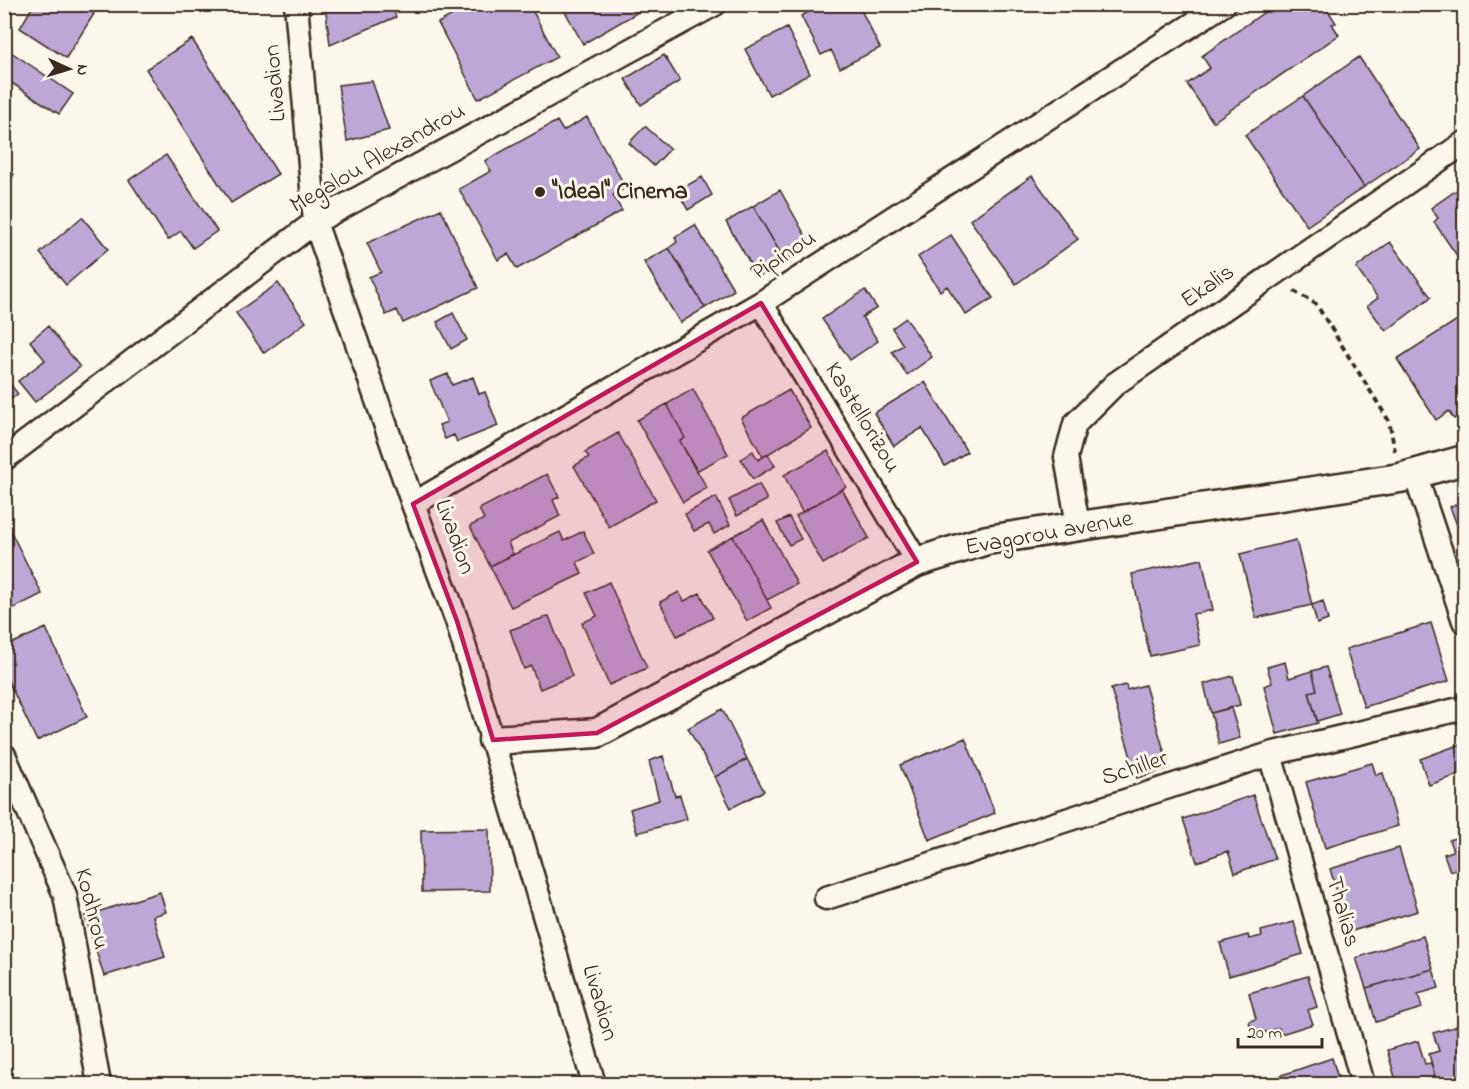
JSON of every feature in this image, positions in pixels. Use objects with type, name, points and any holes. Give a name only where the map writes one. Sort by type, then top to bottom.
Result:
[{"type":"street","name":"Livadion","points":[[296,4],[315,222],[413,504],[457,621],[594,1084]]},
{"type":"street","name":"Megalou Alexandrou","points":[[4,459],[315,222],[715,4]]},
{"type":"street","name":"Pipinou","points":[[413,504],[761,303],[1224,4]]},
{"type":"street","name":"Ekalis","points":[[1078,525],[1066,457],[1075,424],[1115,384],[1464,143]]},
{"type":"street","name":"Kastellorizou","points":[[761,303],[917,562]]},
{"type":"street","name":"Evagorou avenue","points":[[493,740],[597,733],[917,562],[987,540],[1407,476],[1464,460]]},
{"type":"street","points":[[1407,476],[1464,621]]},
{"type":"street","name":"Schiller","points":[[826,898],[1269,754],[1464,708]]},
{"type":"street","name":"Thalias","points":[[1269,754],[1363,1084]]},
{"type":"street","name":"Kodhrou","points":[[4,755],[65,895],[99,1084]]},
{"type":"path","points":[[1270,277],[1316,304],[1389,421],[1407,476]]},
{"type":"highlighted area","points":[[761,303],[917,562],[597,733],[493,740],[457,621],[413,504]]},
{"type":"building","points":[[34,4],[79,4],[94,14],[66,58],[20,28]]},
{"type":"building","points":[[325,4],[391,4],[396,17],[330,45]]},
{"type":"building","points":[[472,4],[529,4],[557,57],[478,99],[438,23]]},
{"type":"building","points":[[561,4],[652,4],[583,44]]},
{"type":"building","points":[[823,4],[858,4],[880,48],[840,68],[831,50],[821,55],[801,16]]},
{"type":"building","points":[[1276,4],[1324,4],[1336,23],[1332,24],[1339,35],[1213,122],[1187,84],[1210,68],[1202,56]]},
{"type":"building","points":[[787,28],[810,74],[769,95],[745,49]]},
{"type":"building","points":[[192,39],[278,174],[231,203],[146,69]]},
{"type":"building","points":[[8,50],[73,94],[59,114],[4,78],[4,55]]},
{"type":"building","points":[[664,55],[680,81],[641,105],[625,79]]},
{"type":"building","points":[[1359,57],[1420,149],[1364,187],[1303,96]]},
{"type":"building","points":[[372,81],[389,130],[347,141],[338,85]]},
{"type":"building","points":[[1303,96],[1364,187],[1307,226],[1245,135]]},
{"type":"building","name":"\"Ideal\" Cinema","points":[[587,117],[626,188],[613,195],[622,211],[517,269],[508,254],[498,260],[459,189],[491,171],[485,161],[557,121],[563,131]]},
{"type":"building","points":[[645,126],[670,149],[654,166],[629,143]]},
{"type":"building","points":[[166,155],[217,231],[193,248],[181,231],[168,240],[129,180]]},
{"type":"building","points":[[4,169],[14,174],[7,187],[4,186]]},
{"type":"building","points":[[1032,176],[1078,239],[1016,284],[970,220]]},
{"type":"building","points":[[702,177],[712,195],[688,210],[677,191]]},
{"type":"building","points":[[1464,185],[1464,266],[1434,222],[1438,218],[1431,208]]},
{"type":"building","points":[[780,190],[811,246],[785,261],[753,206]]},
{"type":"building","points":[[753,206],[785,261],[758,277],[726,222]]},
{"type":"building","points":[[441,209],[478,288],[403,323],[397,310],[386,315],[369,277],[381,272],[367,243]]},
{"type":"building","points":[[82,217],[108,249],[66,285],[40,253]]},
{"type":"building","points":[[695,225],[734,290],[705,308],[669,248],[677,242],[675,237]]},
{"type":"building","points":[[951,235],[993,298],[966,315],[947,286],[940,291],[918,257]]},
{"type":"building","points":[[1390,242],[1431,297],[1386,331],[1367,306],[1378,298],[1356,268]]},
{"type":"building","points":[[669,248],[705,308],[680,323],[644,262]]},
{"type":"building","points":[[278,283],[306,322],[264,353],[236,313]]},
{"type":"building","points":[[865,290],[877,308],[862,317],[878,341],[850,360],[822,319]]},
{"type":"building","points":[[1464,301],[1464,319],[1456,306]]},
{"type":"building","points":[[453,313],[467,340],[451,349],[437,322]]},
{"type":"building","points":[[906,318],[932,357],[907,375],[892,352],[903,345],[892,328]]},
{"type":"building","points":[[1457,320],[1464,333],[1464,412],[1454,419],[1449,411],[1436,420],[1397,359]]},
{"type":"building","points":[[48,326],[80,367],[35,402],[18,381],[45,360],[30,341]]},
{"type":"building","points":[[448,374],[452,385],[473,377],[479,394],[485,392],[498,426],[457,442],[454,435],[445,439],[439,425],[447,422],[430,381]]},
{"type":"building","points":[[4,376],[18,394],[4,404]]},
{"type":"building","points":[[925,382],[967,452],[945,466],[922,428],[894,446],[874,413]]},
{"type":"building","points":[[693,389],[728,454],[696,471],[680,441],[685,438],[667,404]]},
{"type":"building","points":[[789,390],[811,428],[763,457],[741,418]]},
{"type":"building","points":[[667,404],[685,438],[680,441],[707,488],[683,502],[637,420]]},
{"type":"building","points":[[618,433],[656,500],[609,527],[574,466],[589,457],[585,452]]},
{"type":"building","points":[[753,451],[758,460],[768,454],[775,466],[753,479],[741,459]]},
{"type":"building","points":[[828,451],[846,487],[802,512],[784,475]]},
{"type":"building","points":[[547,474],[559,497],[553,500],[560,516],[508,543],[513,554],[490,566],[470,526],[484,519],[479,509]]},
{"type":"building","points":[[759,484],[767,500],[737,516],[729,500]]},
{"type":"building","points":[[842,489],[869,538],[823,564],[796,516]]},
{"type":"building","points":[[716,497],[730,525],[714,534],[709,524],[694,531],[685,514]]},
{"type":"building","points":[[1464,501],[1464,537],[1462,538],[1450,507]]},
{"type":"building","points":[[789,517],[801,539],[789,545],[777,523]]},
{"type":"building","points":[[763,520],[797,584],[767,600],[733,536]]},
{"type":"building","points":[[8,526],[42,594],[8,611],[4,605],[4,528]]},
{"type":"building","points":[[583,531],[594,554],[577,562],[582,574],[511,607],[490,566],[560,532],[564,541]]},
{"type":"building","points":[[733,536],[771,608],[747,621],[707,550]]},
{"type":"building","points":[[1296,540],[1312,605],[1256,618],[1240,554]]},
{"type":"building","points":[[1202,559],[1213,610],[1193,614],[1200,645],[1150,656],[1132,574]]},
{"type":"building","points":[[609,582],[647,668],[609,685],[582,623],[597,616],[586,593]]},
{"type":"building","points":[[679,592],[684,601],[700,593],[713,618],[677,636],[660,602]]},
{"type":"building","points":[[1323,601],[1328,620],[1317,624],[1312,605]]},
{"type":"building","points":[[549,616],[572,676],[540,689],[531,666],[524,669],[510,630]]},
{"type":"building","points":[[1431,623],[1449,681],[1364,707],[1346,649]]},
{"type":"building","points":[[46,628],[87,717],[37,741],[4,672],[4,647]]},
{"type":"building","points":[[1285,662],[1289,678],[1312,671],[1317,690],[1309,692],[1318,723],[1277,734],[1264,686],[1272,683],[1267,667]]},
{"type":"building","points":[[1326,667],[1340,714],[1317,721],[1309,692],[1317,690],[1312,671]]},
{"type":"building","points":[[1233,676],[1240,705],[1211,713],[1204,684]]},
{"type":"building","points":[[1126,685],[1127,690],[1145,685],[1169,768],[1137,778],[1111,689]]},
{"type":"building","points":[[1231,708],[1240,738],[1219,744],[1211,713]]},
{"type":"building","points":[[722,709],[747,759],[715,777],[688,728]]},
{"type":"building","points":[[965,738],[995,813],[929,840],[900,765]]},
{"type":"building","points":[[1464,744],[1464,773],[1429,785],[1420,759]]},
{"type":"building","points":[[663,756],[675,796],[680,795],[687,819],[637,833],[630,809],[659,800],[649,761]]},
{"type":"building","points":[[747,759],[764,791],[731,808],[715,777]]},
{"type":"building","points":[[1372,763],[1376,775],[1383,773],[1398,826],[1325,848],[1306,782]]},
{"type":"building","points":[[1253,795],[1275,859],[1235,873],[1228,851],[1197,862],[1183,819]]},
{"type":"building","points":[[489,829],[490,891],[422,892],[421,830]]},
{"type":"building","points":[[1464,835],[1464,866],[1450,871],[1444,854],[1453,851],[1449,840]]},
{"type":"building","points":[[1399,848],[1418,911],[1349,932],[1330,869]]},
{"type":"building","points":[[160,892],[166,912],[153,916],[165,957],[104,976],[85,916]]},
{"type":"building","points":[[1294,922],[1303,954],[1229,976],[1220,943],[1248,935],[1249,939],[1262,936],[1261,931]]},
{"type":"building","points":[[1423,936],[1433,969],[1366,988],[1356,958]]},
{"type":"building","points":[[1433,969],[1439,988],[1418,994],[1422,1008],[1376,1022],[1366,988]]},
{"type":"building","points":[[1308,976],[1317,1007],[1308,1010],[1313,1024],[1281,1034],[1279,1028],[1253,1036],[1249,1021],[1256,1019],[1249,993]]},
{"type":"building","points":[[1464,1024],[1464,1084],[1437,1084],[1429,1054],[1439,1051],[1433,1033]]},
{"type":"building","points":[[1418,1041],[1425,1064],[1431,1063],[1437,1084],[1397,1084],[1387,1050]]},
{"type":"building","points":[[1332,1058],[1340,1084],[1278,1084],[1276,1077]]},
{"type":"place","name":"\"Ideal\" Cinema","points":[[540,192]]}]
